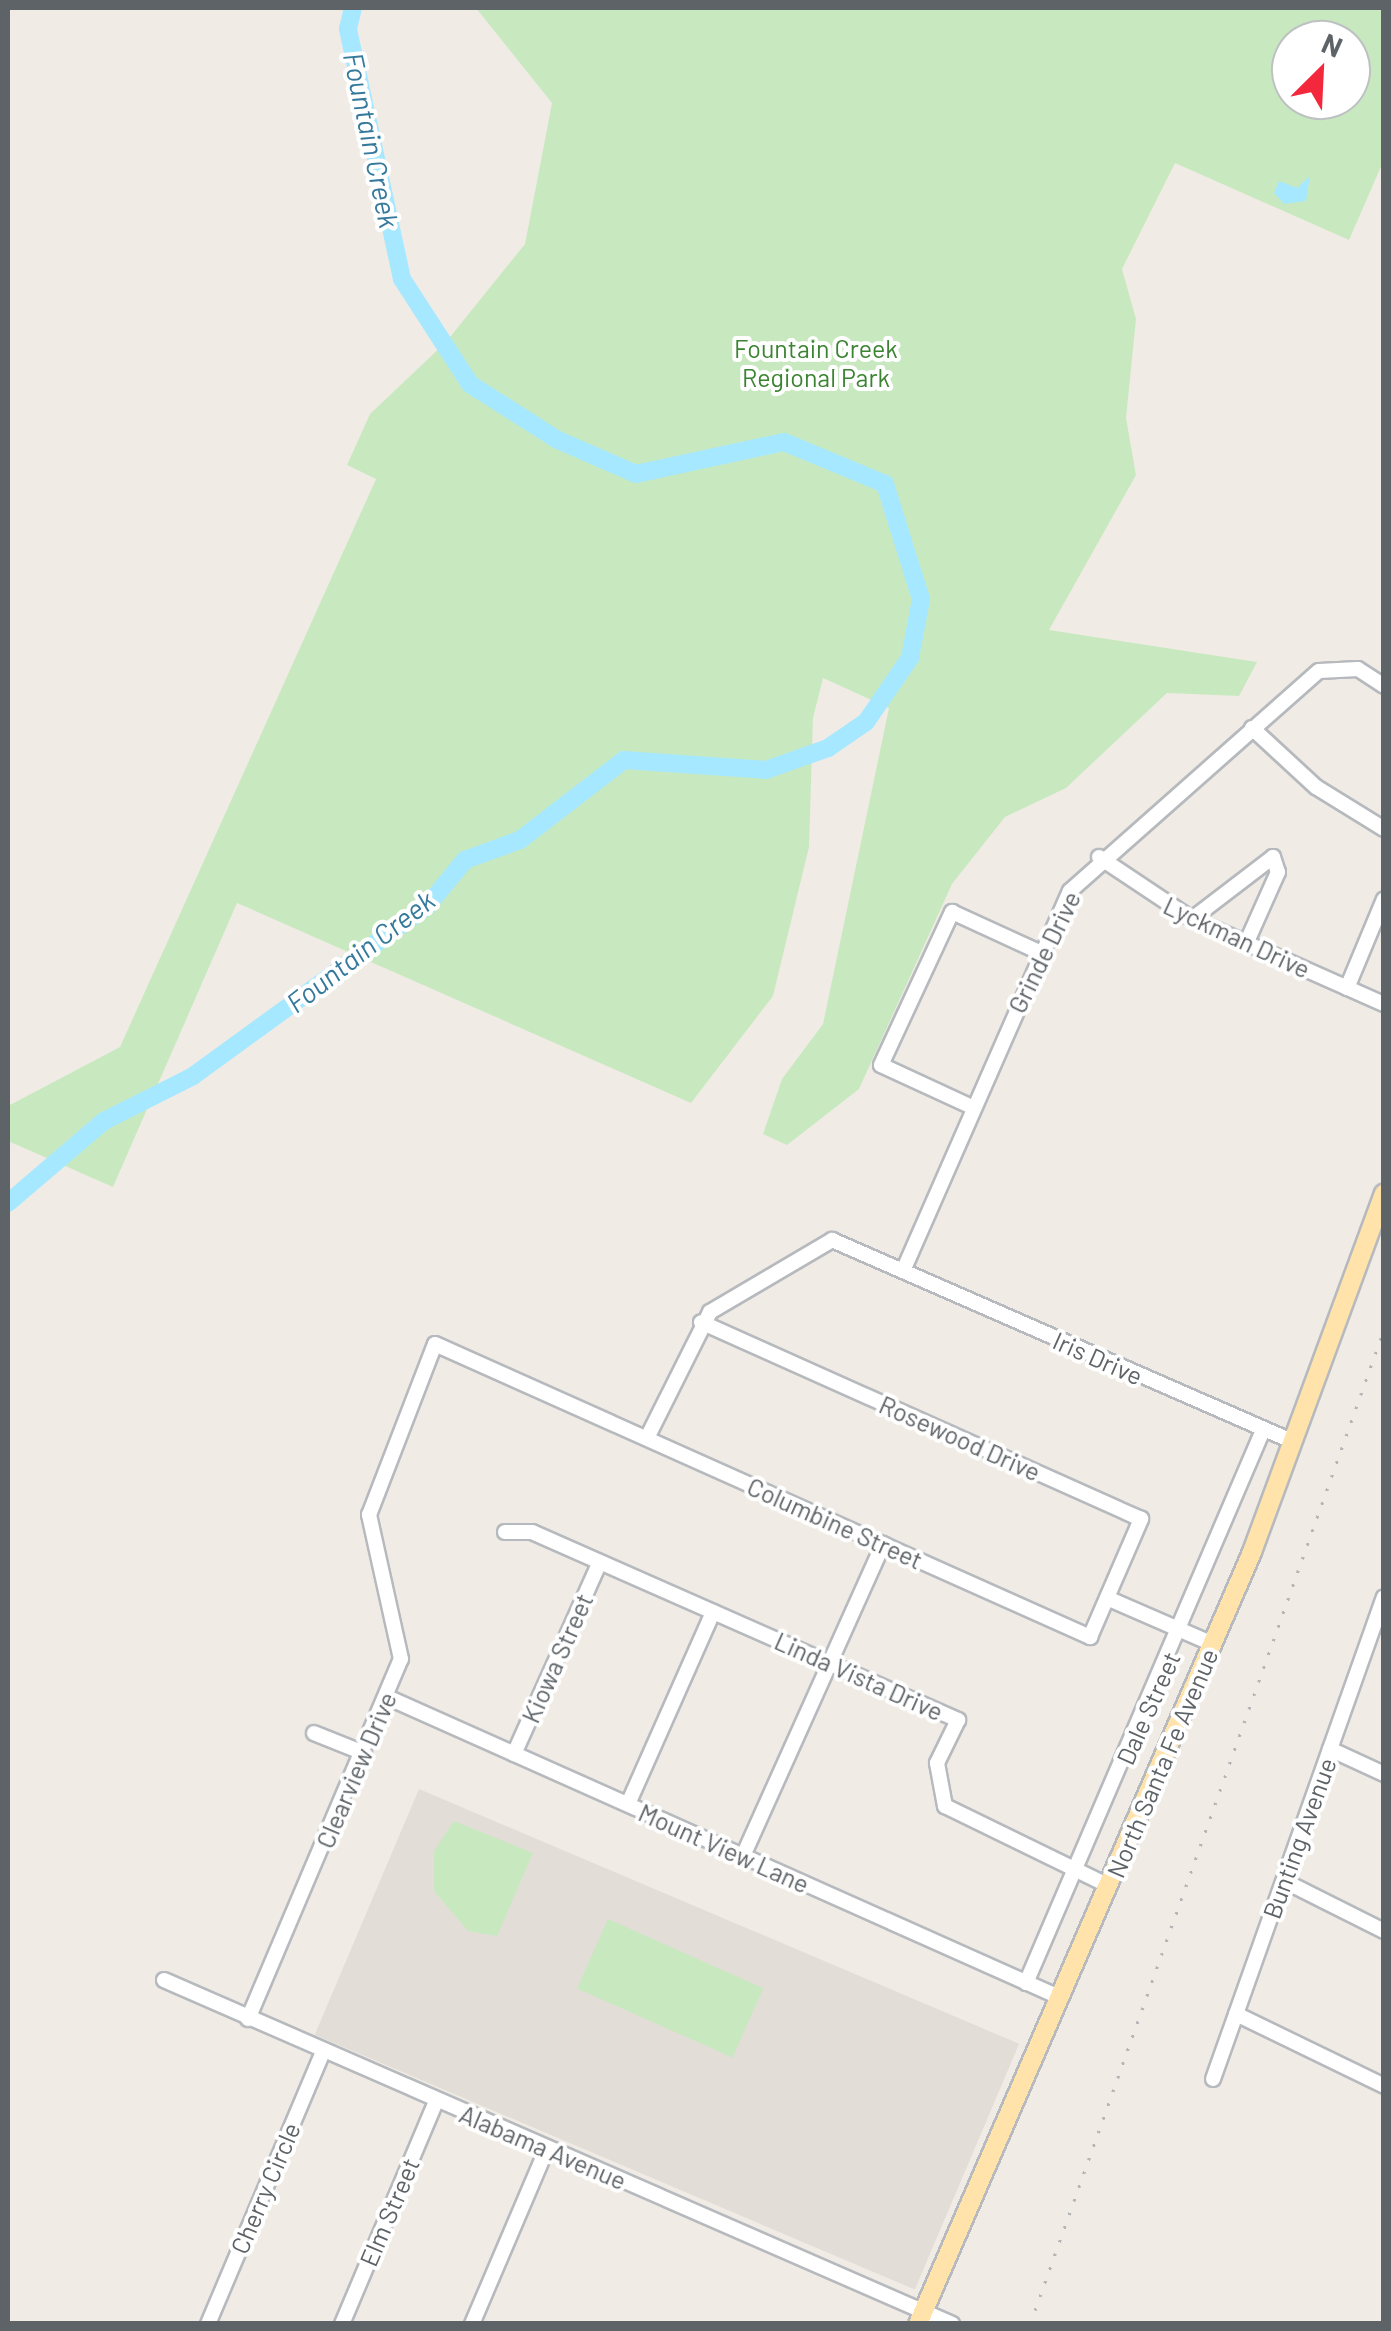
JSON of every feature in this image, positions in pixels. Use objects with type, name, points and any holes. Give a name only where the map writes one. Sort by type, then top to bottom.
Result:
[{"type":"main road","name":"North Santa Fe Avenue","points":[[921,2318],[1213,1644],[1294,1442],[1384,1194]]},
{"type":"street","name":"Grinde Drive","points":[[903,1272],[972,1106],[1070,891],[1099,857],[1328,668],[1358,669],[1384,686]]},
{"type":"street","points":[[1252,728],[1316,787],[1384,828]]},
{"type":"street","name":"Lyckman Drive","points":[[1099,857],[1192,919],[1384,1004]]},
{"type":"street","points":[[1192,919],[1273,857],[1278,872],[1246,944]]},
{"type":"street","points":[[1347,988],[1384,899]]},
{"type":"street","points":[[972,1106],[880,1065],[952,912],[1041,953]]},
{"type":"street","points":[[647,1438],[701,1322],[832,1240],[903,1272]]},
{"type":"street","name":"Iris Drive","points":[[903,1272],[1294,1442]]},
{"type":"street","name":"Rosewood Drive","points":[[701,1322],[1141,1520],[1108,1598]]},
{"type":"street","name":"Columbine Street","points":[[436,1344],[1090,1637],[1108,1598]]},
{"type":"street","name":"Clearview Drive","points":[[248,2019],[389,1698],[399,1642],[369,1516],[436,1344]]},
{"type":"street","name":"Dale Street","points":[[1026,1983],[1182,1631],[1263,1430]]},
{"type":"street","name":"Linda Vista Drive","points":[[505,1532],[532,1532],[958,1720],[937,1763],[945,1806],[1109,1886]]},
{"type":"street","points":[[744,1856],[883,1544]]},
{"type":"street","name":"Kiowa Street","points":[[514,1754],[600,1562]]},
{"type":"street","name":"Bunting Avenue","points":[[1214,2078],[1330,1749],[1378,1628],[1384,1597]]},
{"type":"street","points":[[1108,1598],[1213,1644]]},
{"type":"street","points":[[628,1804],[714,1612]]},
{"type":"street","name":"Mount View Lane","points":[[389,1698],[1059,1998]]},
{"type":"street","points":[[314,1733],[364,1753]]},
{"type":"street","points":[[1330,1749],[1384,1774]]},
{"type":"street","points":[[1284,1881],[1384,1931]]},
{"type":"street","name":"Alabama Avenue","points":[[164,1980],[548,2148],[921,2318],[952,2324]]},
{"type":"street","points":[[1236,2014],[1384,2086]]},
{"type":"street","name":"Cherry Circle","points":[[208,2324],[322,2052]]},
{"type":"street","name":"Elm Street","points":[[342,2324],[436,2101]]},
{"type":"street","points":[[472,2324],[548,2148]]},
{"type":"shaded area","points":[[419,1789],[1019,2044],[915,2290],[315,2035]]},
{"type":"green space","name":"Fountain Creek Regional Park","points":[[476,8],[1383,8],[1383,162],[1349,240],[1175,163],[1122,269],[1136,319],[1126,418],[1136,475],[1049,630],[1257,662],[1239,696],[1167,693],[1066,788],[1005,817],[952,884],[859,1089],[787,1145],[763,1134],[782,1079],[823,1024],[889,708],[823,678],[813,718],[809,847],[773,996],[691,1103],[237,903],[113,1187],[8,1141],[8,1106],[120,1047],[376,479],[347,465],[370,414],[446,342],[525,244],[552,103]]},
{"type":"green space","points":[[454,1821],[533,1853],[497,1936],[468,1931],[434,1891],[434,1851]]},
{"type":"green space","points":[[608,1919],[763,1988],[732,2058],[577,1988]]},
{"type":"water","points":[[1310,176],[1306,201],[1284,204],[1274,193],[1279,181],[1297,188]]},
{"type":"waterway","name":"Fountain Creek","points":[[8,1203],[104,1121],[193,1076],[427,906],[465,860],[520,840],[624,760],[766,770],[828,748],[866,722],[910,658],[921,599],[885,484],[784,442],[636,474],[556,439],[470,384],[402,279],[348,29],[353,8]]},
{"type":"railway","points":[[1030,2324],[1384,1329]]}]
